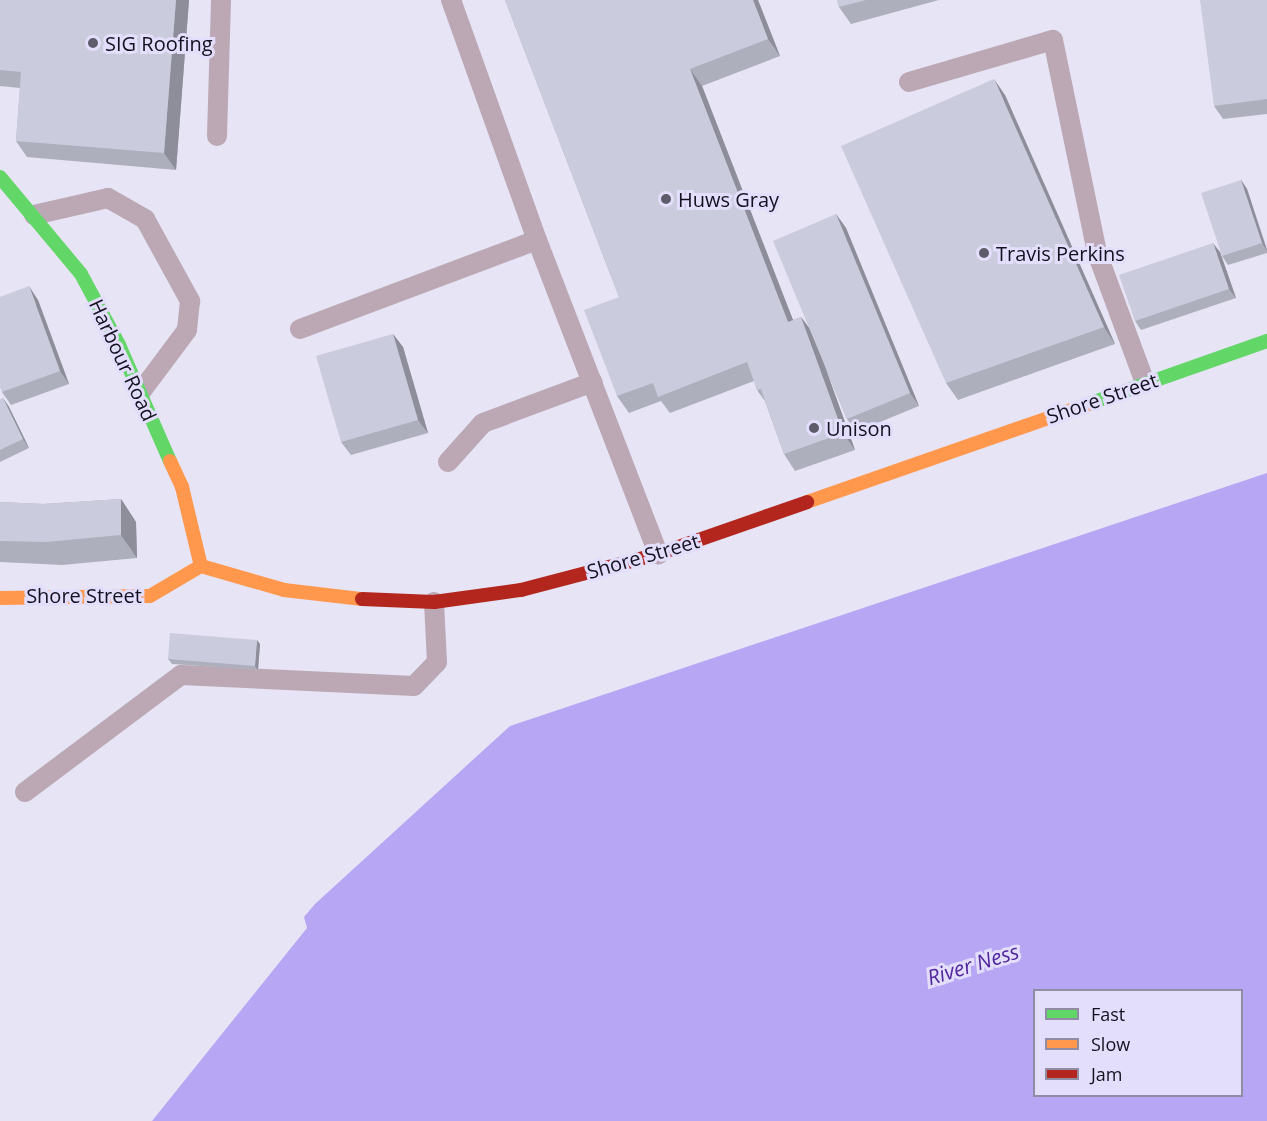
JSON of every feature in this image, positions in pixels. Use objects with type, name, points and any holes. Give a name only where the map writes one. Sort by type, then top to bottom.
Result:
[{"type":"street","name":"Harbour Road","points":[[0,177],[81,274],[140,393],[182,487],[201,566]]},
{"type":"street","name":"Shore Street","points":[[0,598],[150,596],[201,566],[284,590],[360,599],[434,602],[521,590],[658,554],[1267,341]]},
{"type":"lane","points":[[217,136],[222,0]]},
{"type":"lane","points":[[451,0],[537,240],[658,554]]},
{"type":"lane","points":[[909,82],[1053,40],[1097,253],[1145,383]]},
{"type":"lane","points":[[34,215],[108,198],[145,219],[190,301],[187,330],[140,393]]},
{"type":"lane","points":[[300,329],[537,240]]},
{"type":"lane","points":[[448,462],[483,423],[593,382]]},
{"type":"lane","points":[[26,792],[181,675],[414,686],[437,662],[434,602]]},
{"type":"water","name":"River Ness","points":[[1267,473],[1267,1121],[152,1121],[307,928],[304,917],[315,904],[510,726]]},
{"type":"building","name":"SIG Roofing","points":[[0,0],[176,0],[164,153],[16,141],[21,72],[0,70]]},
{"type":"building","name":"Huws Gray","points":[[505,0],[753,0],[768,39],[690,69],[788,322],[801,317],[843,433],[784,454],[761,389],[757,390],[747,362],[658,397],[653,383],[617,396],[584,310],[619,297]]},
{"type":"building","points":[[837,0],[866,0],[839,7]]},
{"type":"building","points":[[1200,0],[1267,0],[1267,99],[1214,106]]},
{"type":"building","name":"Travis Perkins","points":[[994,79],[1104,327],[946,383],[841,146]]},
{"type":"building","points":[[1241,180],[1262,243],[1222,256],[1201,193]]},
{"type":"building","points":[[836,214],[910,393],[847,419],[773,241]]},
{"type":"building","points":[[1213,243],[1229,289],[1135,321],[1119,275]]},
{"type":"building","points":[[29,286],[60,371],[2,392],[0,387],[0,297]]},
{"type":"building","points":[[393,334],[418,420],[341,442],[316,356]]},
{"type":"building","points":[[3,398],[23,439],[0,450],[0,400]]},
{"type":"building","points":[[121,499],[121,535],[46,542],[0,541],[0,502],[43,504]]},
{"type":"building","points":[[170,633],[257,640],[255,666],[168,659]]},
{"type":"traffic: fast","points":[[0,177],[81,274],[119,345],[170,461]]},
{"type":"traffic: fast","points":[[1088,404],[1267,341]]},
{"type":"traffic: slow","points":[[807,502],[1088,404]]},
{"type":"traffic: slow","points":[[170,461],[182,487],[201,566]]},
{"type":"traffic: slow","points":[[0,598],[150,596],[201,566],[284,590],[362,599]]},
{"type":"traffic: jam","points":[[362,599],[434,602],[521,590],[658,554],[807,502]]},
{"type":"place","name":"SIG Roofing","points":[[93,43]]},
{"type":"place","name":"Huws Gray","points":[[666,199]]},
{"type":"place","name":"Travis Perkins","points":[[984,253]]},
{"type":"place","name":"Unison","points":[[814,428]]}]
